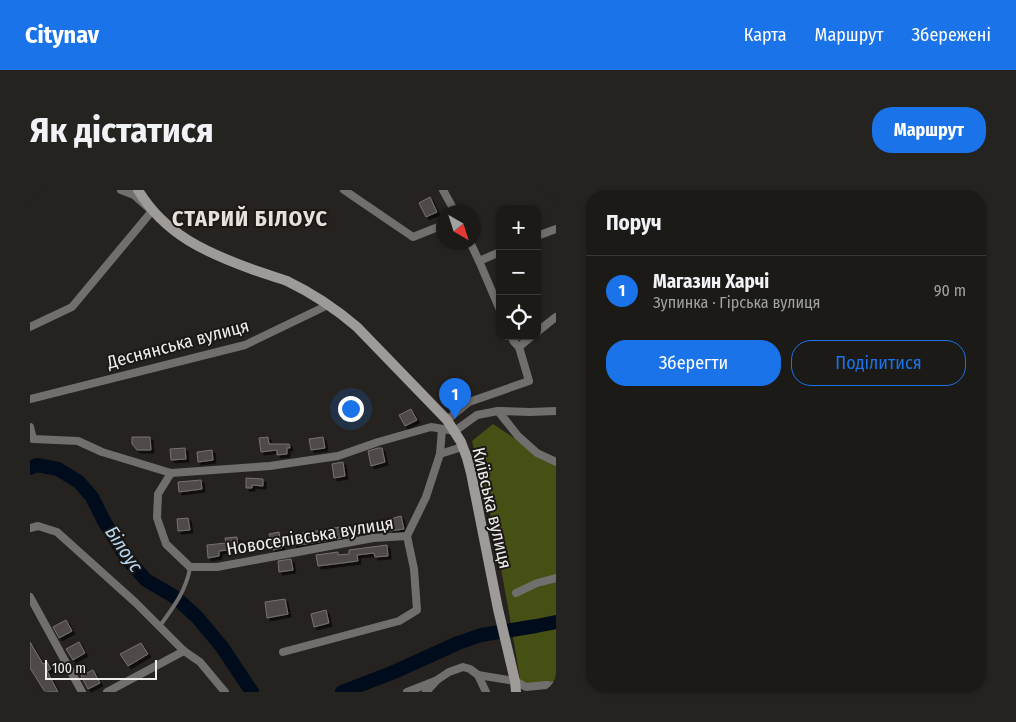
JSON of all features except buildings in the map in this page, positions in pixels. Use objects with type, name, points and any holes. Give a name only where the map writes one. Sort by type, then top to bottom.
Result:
[{"type":"main road","name":"Київська вулиця","points":[[138,190],[160,220],[192,244],[224,259],[284,280],[300,288],[328,305],[357,327],[444,424],[454,431],[462,446],[471,473],[498,609],[516,687]]},
{"type":"street","points":[[30,327],[72,307],[152,211],[134,195],[121,190]]},
{"type":"street","points":[[344,190],[413,236],[436,229]]},
{"type":"street","points":[[443,190],[451,205]]},
{"type":"street","points":[[541,235],[556,229]]},
{"type":"street","points":[[474,250],[496,301]]},
{"type":"street","points":[[479,261],[496,254]]},
{"type":"street","name":"Деснянська вулиця","points":[[30,399],[245,345],[328,305]]},
{"type":"street","points":[[541,329],[556,317]]},
{"type":"street","points":[[30,427],[32,442],[78,441],[102,452],[170,473],[270,466],[338,456],[378,442],[444,424],[469,402],[529,381],[519,347],[513,340]]},
{"type":"street","points":[[519,347],[527,340]]},
{"type":"street","points":[[454,431],[477,415],[498,411],[530,412],[556,410]]},
{"type":"street","points":[[498,411],[518,436],[537,453],[556,462]]},
{"type":"street","points":[[283,652],[399,621],[417,610],[414,570],[407,536],[426,498],[440,454],[444,424]]},
{"type":"street","points":[[440,454],[462,446]]},
{"type":"street","points":[[170,473],[158,494],[157,518],[166,544],[190,568]]},
{"type":"street","points":[[30,528],[38,526],[57,532],[184,651],[200,662],[225,692]]},
{"type":"street","name":"Новоселівська вулиця","points":[[190,568],[217,567],[374,538],[407,536]]},
{"type":"street","points":[[516,593],[536,583],[556,578]]},
{"type":"street","points":[[30,597],[82,692]]},
{"type":"street","points":[[106,692],[184,651]]},
{"type":"street","points":[[407,692],[463,667],[470,669],[478,675],[516,687],[556,686]]},
{"type":"street","points":[[478,675],[486,692]]},
{"type":"street","points":[[426,692],[437,680]]},
{"type":"lane","points":[[159,627],[182,594],[190,568]]},
{"type":"green space","points":[[493,424],[556,464],[556,684],[521,685],[493,525],[472,441]]},
{"type":"waterway","name":"Білоус","points":[[30,468],[37,465],[58,469],[79,482],[92,497],[128,560],[146,580],[175,597],[197,617],[222,647],[252,692]]},
{"type":"waterway","name":"Білоус","points":[[342,692],[481,635],[556,622]]},
{"type":"place","name":"Магазин Харчі","points":[[455,419]]},
{"type":"district","name":"СТАРИЙ БІЛОУС","points":[[250,218]]}]
